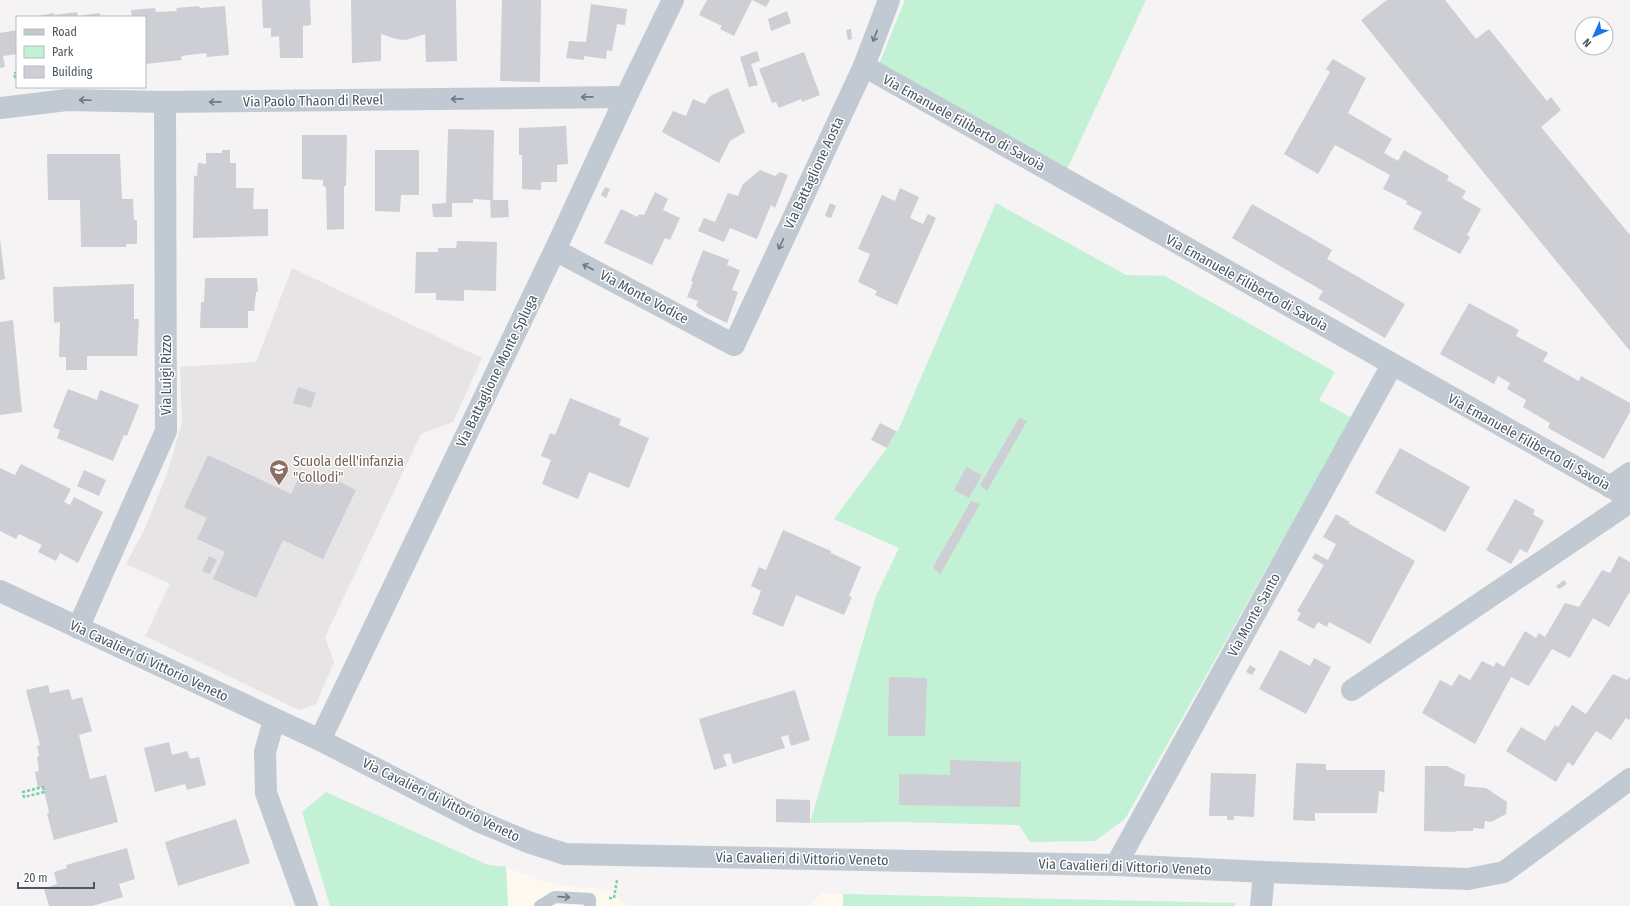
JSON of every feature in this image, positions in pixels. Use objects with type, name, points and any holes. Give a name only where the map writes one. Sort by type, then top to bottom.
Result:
[{"type":"street","name":"Via Battaglione Monte Spluga","points":[[320,740],[673,0]]},
{"type":"street","name":"Via Battaglione Aosta","points":[[734,344],[864,66],[889,0]]},
{"type":"street","name":"Via Emanuele Filiberto di Savoia","points":[[864,66],[1630,498]]},
{"type":"street","name":"Via Paolo Thaon di Revel","points":[[0,108],[67,100],[164,102],[626,97]]},
{"type":"street","name":"Via Luigi Rizzo","points":[[78,628],[166,431],[164,102]]},
{"type":"street","name":"Via Monte Vodice","points":[[555,250],[734,344]]},
{"type":"street","name":"Via Monte Santo","points":[[1116,865],[1392,365]]},
{"type":"street","points":[[1610,487],[1630,473]]},
{"type":"street","name":"Via Emanuele Filiberto di Savoia","points":[[1352,690],[1630,502]]},
{"type":"street","name":"Via Cavalieri di Vittorio Veneto","points":[[0,591],[274,720],[320,740],[478,821],[528,842],[565,854],[1116,865],[1264,872],[1468,878],[1504,872],[1630,779]]},
{"type":"street","points":[[274,720],[265,752],[266,792],[307,906]]},
{"type":"street","points":[[1261,906],[1264,872]]},
{"type":"lane","points":[[540,906],[555,897],[590,903]]},
{"type":"path","points":[[43,787],[44,792],[24,797],[23,792],[38,788],[43,787]]},
{"type":"path","points":[[590,903],[614,898],[617,883],[618,855]]},
{"type":"shaded area","name":"Scuola dell'infanzia \"Collodi\"","points":[[292,268],[482,358],[453,422],[421,434],[325,637],[334,662],[316,704],[299,710],[145,636],[170,584],[126,564],[145,528],[167,474],[182,423],[180,367],[256,362]]},
{"type":"shaded area","points":[[506,867],[547,882],[572,887],[607,889],[628,906],[508,906]]},
{"type":"shaded area","points":[[822,893],[843,894],[843,906],[809,906]]},
{"type":"green space","points":[[905,0],[1146,0],[1068,167],[1060,177],[887,81],[880,62]]},
{"type":"green space","points":[[996,203],[1126,275],[1165,276],[1335,372],[1319,400],[1352,418],[1125,819],[1095,841],[1030,842],[1019,825],[900,822],[810,823],[876,596],[899,548],[834,519],[887,448],[896,431],[898,431]]},
{"type":"green space","points":[[326,792],[488,865],[506,867],[508,906],[330,906],[302,812]]},
{"type":"green space","points":[[843,894],[1235,903],[1235,906],[843,906]]},
{"type":"building","points":[[262,0],[310,0],[311,25],[303,26],[303,58],[280,58],[279,36],[271,37],[271,28],[263,28]]},
{"type":"building","points":[[351,0],[456,0],[457,61],[426,62],[425,34],[406,40],[396,39],[381,34],[381,61],[352,63]]},
{"type":"building","points":[[502,0],[541,0],[540,82],[500,81]]},
{"type":"building","points":[[707,0],[752,0],[734,36],[720,29],[722,26],[699,15]]},
{"type":"building","points":[[752,0],[770,0],[766,7]]},
{"type":"building","points":[[1387,0],[1445,0],[1476,39],[1489,29],[1547,101],[1551,97],[1561,110],[1541,127],[1630,235],[1630,351],[1361,20]]},
{"type":"building","points":[[591,4],[627,9],[625,25],[617,24],[612,51],[607,50],[606,59],[584,56],[584,60],[566,58],[569,41],[586,42]]},
{"type":"building","points":[[225,6],[229,55],[207,57],[206,53],[181,56],[182,60],[146,64],[146,16],[132,16],[131,10],[155,8],[156,12],[177,11],[176,8]]},
{"type":"building","points":[[787,11],[791,23],[771,31],[768,19]]},
{"type":"building","points":[[77,12],[78,16],[38,16],[54,13],[54,15]]},
{"type":"building","points":[[100,13],[100,16],[78,16]]},
{"type":"building","points":[[851,29],[852,39],[848,40],[846,30]]},
{"type":"building","points":[[16,30],[16,54],[3,56],[5,67],[0,68],[0,33]]},
{"type":"building","points":[[757,51],[760,61],[751,64],[758,85],[749,87],[740,57]]},
{"type":"building","points":[[804,52],[820,95],[802,102],[801,99],[779,108],[776,102],[772,103],[759,69]]},
{"type":"building","points":[[1333,59],[1366,78],[1348,113],[1392,139],[1384,153],[1398,161],[1404,150],[1449,176],[1447,180],[1466,191],[1462,198],[1481,209],[1467,235],[1470,237],[1460,254],[1413,229],[1422,212],[1406,204],[1407,201],[1383,189],[1390,175],[1335,145],[1318,174],[1284,154],[1330,72],[1326,69]]},
{"type":"building","points":[[728,88],[745,132],[730,141],[719,163],[662,132],[673,111],[686,116],[693,99],[705,104],[710,96]]},
{"type":"building","points":[[566,126],[568,164],[557,165],[557,182],[541,182],[541,190],[522,189],[522,155],[519,155],[519,128]]},
{"type":"building","points":[[448,129],[494,130],[493,200],[508,200],[509,217],[491,218],[490,200],[473,199],[473,203],[452,203],[452,217],[433,217],[432,204],[446,203]]},
{"type":"building","points":[[302,135],[347,135],[346,186],[344,186],[344,229],[327,230],[326,187],[323,186],[323,180],[302,179]]},
{"type":"building","points":[[222,150],[230,150],[230,163],[236,163],[236,188],[254,188],[253,209],[268,209],[268,236],[193,238],[194,176],[197,176],[198,163],[206,164],[206,153],[222,153]]},
{"type":"building","points":[[375,150],[419,150],[419,195],[401,195],[400,212],[375,211]]},
{"type":"building","points":[[47,154],[120,154],[122,199],[133,199],[134,220],[137,220],[137,244],[126,244],[126,247],[81,247],[80,200],[48,200]]},
{"type":"building","points":[[760,170],[775,176],[780,172],[788,175],[775,208],[771,205],[757,239],[730,228],[724,242],[698,231],[704,218],[715,222],[728,193],[738,196],[743,184]]},
{"type":"building","points":[[605,187],[610,189],[606,198],[601,195]]},
{"type":"building","points":[[900,188],[919,197],[910,218],[923,224],[928,214],[936,218],[897,305],[875,295],[877,291],[858,282],[870,254],[858,249],[882,195],[895,201]]},
{"type":"building","points":[[655,192],[668,199],[663,210],[680,218],[670,240],[665,238],[652,265],[604,243],[621,209],[638,217],[639,214],[644,215]]},
{"type":"building","points":[[830,203],[836,206],[831,218],[825,216]]},
{"type":"building","points":[[1252,204],[1332,250],[1327,259],[1405,304],[1385,338],[1318,299],[1323,291],[1232,238]]},
{"type":"building","points":[[0,239],[5,279],[0,280]]},
{"type":"building","points":[[457,241],[497,242],[496,291],[464,290],[464,301],[436,300],[436,293],[415,293],[416,252],[438,252],[438,248],[456,248]]},
{"type":"building","points":[[703,250],[729,260],[727,265],[740,270],[732,290],[738,292],[727,323],[706,313],[696,306],[698,301],[687,297],[693,282],[691,281]]},
{"type":"building","points":[[205,278],[257,278],[258,292],[256,292],[254,311],[248,311],[248,328],[200,328],[201,302],[204,302]]},
{"type":"building","points":[[134,284],[134,319],[139,319],[137,356],[87,356],[87,370],[66,370],[66,357],[59,357],[60,322],[54,323],[53,287]]},
{"type":"building","points":[[1469,303],[1519,330],[1516,336],[1548,353],[1543,361],[1579,381],[1581,376],[1630,403],[1630,412],[1604,459],[1548,428],[1550,423],[1523,407],[1526,400],[1507,389],[1510,383],[1498,376],[1494,384],[1440,354]]},
{"type":"building","points":[[13,320],[22,412],[0,415],[0,322]]},
{"type":"building","points":[[298,387],[316,393],[311,408],[293,403]]},
{"type":"building","points":[[68,389],[97,400],[100,390],[139,405],[127,436],[124,435],[113,461],[57,438],[60,430],[53,427]]},
{"type":"building","points":[[570,398],[621,419],[619,425],[649,438],[629,488],[589,472],[578,499],[542,484],[551,460],[541,456],[550,433],[555,435]]},
{"type":"building","points":[[1019,418],[1027,421],[987,491],[980,485]]},
{"type":"building","points":[[880,423],[896,431],[887,448],[871,440]]},
{"type":"building","points":[[1400,448],[1470,487],[1445,532],[1375,493]]},
{"type":"building","points":[[208,455],[291,494],[300,475],[321,486],[326,475],[356,490],[323,559],[283,540],[256,598],[213,579],[225,552],[197,539],[207,518],[184,507]]},
{"type":"building","points":[[21,464],[71,489],[64,502],[70,505],[74,497],[103,512],[78,563],[60,553],[56,561],[38,552],[42,545],[19,534],[16,539],[0,531],[0,468],[15,475]]},
{"type":"building","points":[[966,467],[982,475],[969,498],[954,490]]},
{"type":"building","points":[[84,470],[106,480],[99,496],[77,486]]},
{"type":"building","points":[[1515,499],[1535,510],[1533,514],[1544,521],[1527,553],[1520,549],[1511,564],[1486,550]]},
{"type":"building","points":[[971,501],[980,504],[940,575],[933,567]]},
{"type":"building","points":[[1336,514],[1350,522],[1348,523],[1415,561],[1370,644],[1329,622],[1327,627],[1318,622],[1314,629],[1297,620],[1301,613],[1297,611],[1324,565],[1312,558],[1315,553],[1328,560],[1336,544],[1323,537]]},
{"type":"building","points":[[783,530],[831,551],[831,553],[861,567],[849,596],[852,597],[844,615],[796,595],[783,627],[752,614],[761,591],[751,586],[759,567],[766,570]]},
{"type":"building","points":[[209,556],[217,560],[210,574],[202,571]]},
{"type":"building","points":[[1619,556],[1630,562],[1630,593],[1609,627],[1593,618],[1570,658],[1552,649],[1529,686],[1511,677],[1475,744],[1422,713],[1440,680],[1452,686],[1459,674],[1470,680],[1482,661],[1494,667],[1496,662],[1504,667],[1525,631],[1536,638],[1539,633],[1545,637],[1565,603],[1579,607],[1602,570],[1610,573]]},
{"type":"building","points":[[1564,580],[1567,584],[1559,589],[1556,586]]},
{"type":"building","points":[[1280,650],[1310,666],[1314,658],[1331,667],[1306,714],[1259,689]]},
{"type":"building","points":[[1250,665],[1256,669],[1252,675],[1246,672]]},
{"type":"building","points":[[1613,674],[1627,680],[1630,677],[1629,720],[1626,718],[1611,740],[1596,731],[1573,766],[1568,762],[1556,782],[1506,751],[1521,727],[1545,741],[1555,725],[1558,727],[1572,705],[1586,714]]},
{"type":"building","points":[[889,677],[927,678],[925,736],[888,736]]},
{"type":"building","points":[[48,685],[50,693],[69,689],[72,700],[82,697],[92,731],[79,735],[90,779],[106,775],[118,822],[54,840],[47,814],[49,812],[43,787],[38,788],[35,772],[39,771],[37,746],[40,745],[26,690]]},
{"type":"building","points":[[795,690],[810,740],[791,746],[788,735],[781,737],[785,748],[733,764],[730,753],[723,755],[727,766],[714,770],[699,719]]},
{"type":"building","points":[[169,742],[172,755],[187,751],[190,759],[199,757],[206,785],[187,790],[185,784],[155,792],[144,748]]},
{"type":"building","points":[[950,760],[1021,762],[1020,807],[899,805],[899,774],[950,775]]},
{"type":"building","points":[[1296,763],[1326,764],[1326,770],[1385,770],[1384,792],[1379,791],[1377,813],[1315,813],[1315,821],[1293,820]]},
{"type":"building","points":[[1425,766],[1447,766],[1465,775],[1464,786],[1486,788],[1507,802],[1506,814],[1491,822],[1485,821],[1484,829],[1473,828],[1473,831],[1455,832],[1424,831]]},
{"type":"building","points":[[1211,773],[1256,774],[1254,817],[1234,816],[1234,820],[1227,820],[1227,816],[1209,816]]},
{"type":"building","points":[[776,799],[810,800],[810,823],[776,822]]},
{"type":"building","points":[[236,819],[250,863],[178,886],[165,842]]},
{"type":"building","points":[[127,848],[135,879],[119,884],[123,897],[92,906],[49,906],[44,889],[57,884],[54,872],[67,868],[66,865]]},
{"type":"place","name":"Scuola dell'infanzia \"Collodi\"","points":[[279,486]]}]
